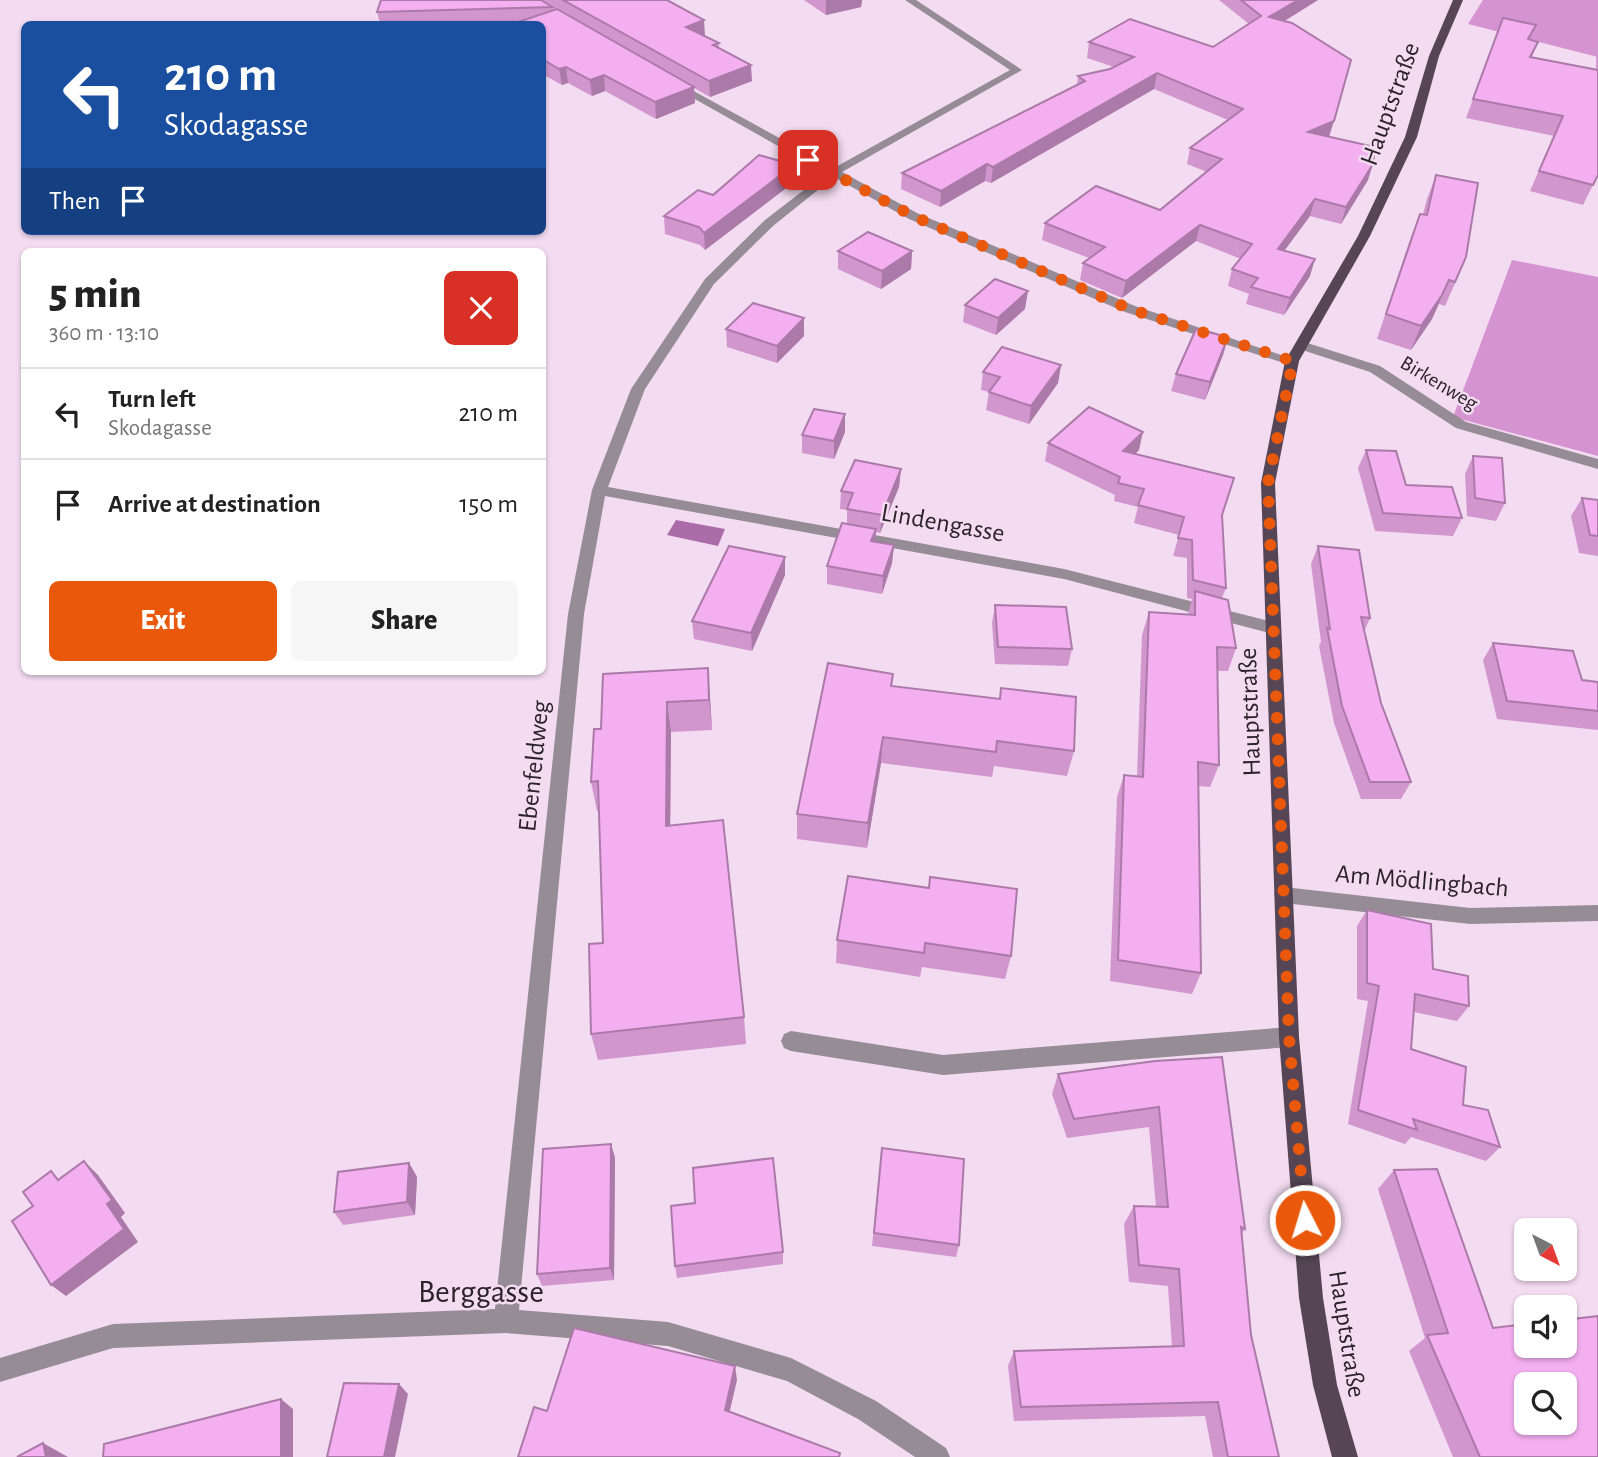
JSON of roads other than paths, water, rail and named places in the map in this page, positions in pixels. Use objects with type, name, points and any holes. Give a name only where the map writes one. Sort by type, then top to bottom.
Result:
[{"type":"main road","name":"Hauptstraße","points":[[1345,1457],[1325,1385],[1311,1298],[1289,1037],[1268,483],[1293,361],[1364,236],[1411,137],[1434,56],[1458,0]]},
{"type":"street","name":"Ebenfeldweg","points":[[506,1321],[576,614],[599,490],[638,389],[709,282],[769,223],[831,174],[1017,70],[911,0]]},
{"type":"street","points":[[667,80],[831,174],[913,216],[1130,309],[1293,361]]},
{"type":"street","name":"Birkenweg","points":[[1301,345],[1375,369],[1461,425],[1598,464]]},
{"type":"street","name":"Lindengasse","points":[[599,490],[1064,574],[1273,628]]},
{"type":"street","name":"Am Mödlingbach","points":[[1284,895],[1470,916],[1598,914]]},
{"type":"street","points":[[791,1041],[943,1065],[1289,1037]]},
{"type":"street","name":"Berggasse","points":[[0,1370],[113,1336],[506,1321],[668,1334],[791,1370],[867,1410],[937,1457]]}]
